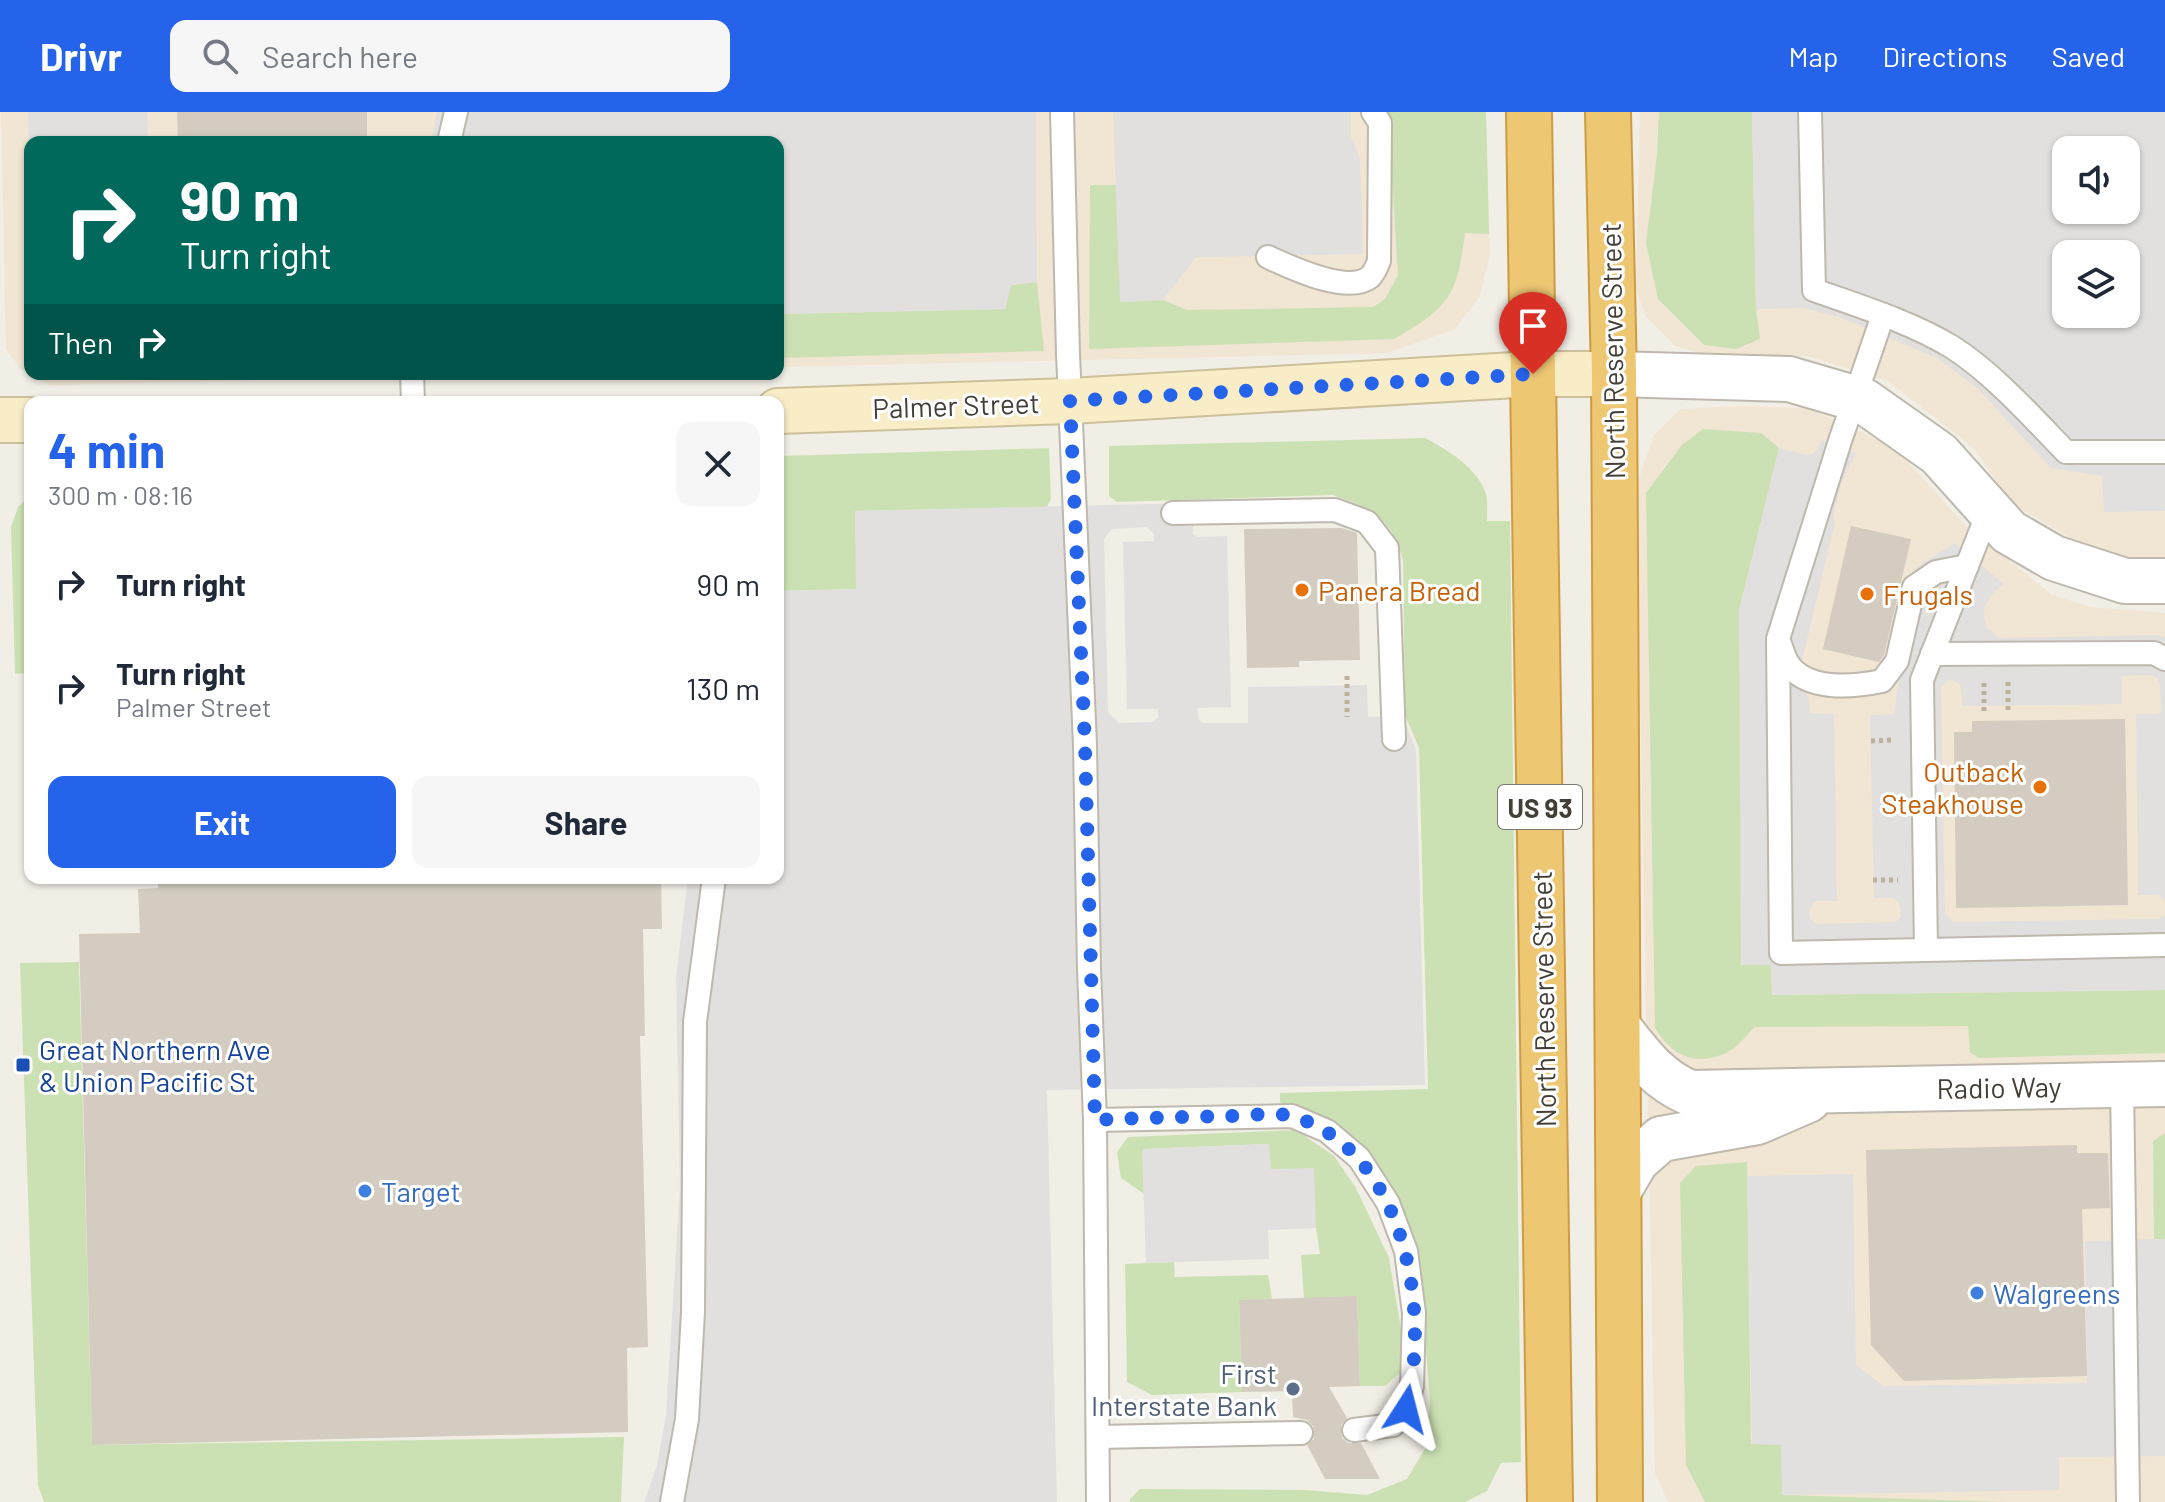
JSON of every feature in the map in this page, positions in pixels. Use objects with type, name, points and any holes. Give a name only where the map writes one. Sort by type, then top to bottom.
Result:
[{"type":"highway","name":"North Reserve Street","points":[[1529,112],[1550,1502]]},
{"type":"highway","name":"North Reserve Street","points":[[1608,112],[1614,374],[1620,1502]]},
{"type":"highway","points":[[1609,199],[1627,112]]},
{"type":"street","name":"Palmer Street","points":[[784,411],[1070,401],[1533,374],[1614,374]]},
{"type":"street","points":[[1614,374],[1789,379],[1864,401],[1939,454],[2009,532],[2054,558],[2125,581],[2165,581]]},
{"type":"street","points":[[0,420],[24,420]]},
{"type":"street","name":"Radio Way","points":[[1619,1028],[1647,1065],[1673,1086],[1690,1093],[2165,1084]]},
{"type":"street","name":"Radio Way","points":[[1619,1190],[1636,1161],[1661,1139],[1757,1122],[1833,1090]]},
{"type":"lane","points":[[450,136],[456,112]]},
{"type":"lane","points":[[1062,112],[1095,1120],[1098,1502]]},
{"type":"lane","points":[[1268,257],[1317,279],[1361,281],[1371,276],[1379,261],[1380,123],[1373,112]]},
{"type":"lane","points":[[1810,112],[1814,290],[1883,315],[1952,347],[2013,397],[2066,452],[2165,452]]},
{"type":"lane","points":[[1883,315],[1778,639],[1781,953],[2165,945]]},
{"type":"lane","points":[[1173,513],[1335,510],[1367,522],[1387,548],[1394,739]]},
{"type":"lane","points":[[1926,950],[1922,680],[1989,510]]},
{"type":"lane","points":[[1778,639],[1788,664],[1806,678],[1832,685],[1856,686],[1882,681],[1897,661],[1914,587],[1936,572],[1967,566]]},
{"type":"lane","points":[[1932,654],[2154,653],[2165,659]]},
{"type":"lane","points":[[672,1502],[687,1419],[693,1312],[695,1022],[713,884]]},
{"type":"lane","points":[[2122,1084],[2128,1502]]},
{"type":"lane","points":[[1095,1120],[1292,1116],[1327,1131],[1359,1158],[1388,1203],[1406,1251],[1414,1313],[1412,1386],[1406,1409],[1393,1425],[1354,1430]]},
{"type":"lane","points":[[1098,1437],[1301,1433]]},
{"type":"path","points":[[1347,676],[1347,717]]},
{"type":"path","points":[[2008,677],[2008,713]]},
{"type":"path","points":[[1983,678],[1984,713]]},
{"type":"path","points":[[1871,741],[1898,740]]},
{"type":"path","points":[[1873,880],[1899,880]]},
{"type":"shaded area","points":[[1,112],[1486,112],[1490,254],[1480,296],[1455,329],[1387,353],[784,367],[784,136],[24,136],[24,371],[6,349]]},
{"type":"shaded area","points":[[28,112],[147,112],[148,136],[29,136]]},
{"type":"shaded area","points":[[437,112],[1036,112],[1037,282],[1011,285],[1005,309],[784,314],[784,136],[432,136]]},
{"type":"shaded area","points":[[1113,112],[1351,112],[1351,137],[1360,159],[1363,254],[1196,257],[1163,300],[1120,302]]},
{"type":"shaded area","points":[[1640,112],[2165,112],[2165,561],[2118,558],[2071,538],[2011,503],[1976,450],[1888,381],[1808,356],[1719,358],[1675,346],[1646,317],[1636,289]]},
{"type":"shaded area","points":[[1752,112],[2165,112],[2165,511],[2104,512],[2102,476],[2051,468],[1976,387],[1935,357],[1842,318],[1803,308],[1756,309]]},
{"type":"shaded area","points":[[41,380],[254,380],[50,385]]},
{"type":"shaded area","points":[[1740,406],[1808,408],[1878,440],[1904,458],[1965,525],[2052,595],[2091,607],[2165,613],[2165,1502],[1668,1502],[1655,1473],[1636,487],[1654,435],[1681,409]]},
{"type":"shaded area","points":[[1823,440],[1856,453],[1840,486],[1833,517],[1835,522],[1803,657],[1803,688],[1810,713],[1834,714],[1837,901],[1815,901],[1809,911],[1810,918],[1816,924],[1896,922],[1901,916],[1899,902],[1893,898],[1874,898],[1870,715],[1894,714],[1915,568],[1955,543],[2004,584],[1992,594],[1985,606],[1984,616],[1986,627],[1999,638],[2165,637],[2165,901],[2158,895],[2138,895],[2136,714],[2158,714],[2161,711],[2160,684],[2156,677],[2122,676],[2122,704],[1963,706],[1960,684],[1950,679],[1941,687],[1945,914],[1954,922],[2159,919],[2165,915],[2165,990],[1772,995],[1771,965],[1741,965],[1739,611],[1779,448],[1807,455],[1814,453]]},
{"type":"shaded area","points":[[1192,503],[1193,534],[1197,537],[1227,536],[1231,707],[1197,708],[1199,720],[1204,723],[1248,723],[1248,687],[1367,685],[1368,717],[1402,716],[1416,749],[1425,1085],[1047,1090],[1057,1502],[644,1502],[657,1466],[666,1415],[680,1186],[676,977],[687,884],[784,884],[784,591],[856,589],[855,511]],"holes":[[[1147,527],[1154,534],[1154,541],[1123,542],[1127,709],[1158,709],[1158,717],[1153,722],[1119,723],[1108,712],[1104,539],[1112,529]]]},
{"type":"shaded area","points":[[1269,1144],[1271,1169],[1314,1168],[1316,1228],[1268,1230],[1269,1259],[1146,1263],[1142,1149]]},
{"type":"shaded area","points":[[1853,1174],[1856,1365],[1883,1386],[2087,1383],[2085,1241],[2165,1239],[2165,1456],[2059,1457],[2059,1490],[1782,1495],[1781,1445],[1752,1444],[1747,1176]]},
{"type":"green space","points":[[1388,112],[1486,112],[1489,234],[1465,233],[1454,286],[1448,298],[1428,318],[1394,339],[1089,349],[1090,185],[1117,185],[1121,302],[1163,300],[1187,310],[1373,307],[1385,299],[1398,275]]},
{"type":"green space","points":[[1659,112],[1752,112],[1756,308],[1760,339],[1736,349],[1704,345],[1658,299],[1646,243]]},
{"type":"green space","points":[[1037,282],[1044,351],[784,358],[784,314],[1005,309],[1011,285]]},
{"type":"green space","points":[[1703,429],[1761,433],[1779,448],[1739,611],[1772,995],[2165,990],[2165,1053],[1979,1058],[1970,1052],[1968,1026],[1755,1027],[1731,1050],[1698,1059],[1679,1053],[1662,1038],[1655,1028],[1646,493],[1682,445]]},
{"type":"green space","points":[[1425,438],[1452,454],[1476,476],[1486,494],[1487,521],[1510,521],[1521,1462],[1501,1463],[1487,1491],[1465,1502],[1130,1502],[1140,1489],[1305,1490],[1367,1495],[1407,1479],[1426,1447],[1430,1399],[1418,1255],[1391,1187],[1340,1128],[1280,1102],[1280,1093],[1428,1089],[1419,748],[1405,715],[1403,560],[1399,546],[1386,525],[1369,510],[1333,495],[1117,502],[1109,496],[1109,446]]},
{"type":"green space","points":[[1049,448],[1051,499],[1047,507],[855,511],[857,589],[784,591],[784,456]]},
{"type":"green space","points":[[24,502],[24,673],[15,674],[11,527],[18,507]]},
{"type":"green space","points":[[79,962],[92,1445],[624,1437],[621,1502],[44,1502],[38,1485],[20,963]]},
{"type":"green space","points":[[1296,1130],[1334,1156],[1356,1188],[1389,1258],[1404,1346],[1400,1373],[1385,1386],[1360,1386],[1357,1297],[1304,1299],[1301,1255],[1320,1254],[1316,1228],[1270,1169],[1269,1144],[1143,1149],[1144,1194],[1121,1178],[1117,1152],[1128,1137]]},
{"type":"green space","points":[[2165,1133],[2165,1239],[2154,1239],[2153,1141]]},
{"type":"green space","points":[[1747,1162],[1751,1444],[1782,1444],[1783,1495],[2004,1502],[1705,1502],[1686,1465],[1680,1183],[1696,1166]]},
{"type":"green space","points":[[1174,1262],[1175,1277],[1268,1275],[1272,1299],[1239,1301],[1242,1392],[1152,1395],[1127,1382],[1125,1264]]},
{"type":"building","points":[[177,112],[367,112],[367,136],[178,136]]},
{"type":"building","name":"Frugals","points":[[1851,526],[1911,539],[1884,655],[1879,662],[1823,649]]},
{"type":"building","name":"Panera Bread","points":[[1342,528],[1357,533],[1360,660],[1299,661],[1299,667],[1247,668],[1244,529]]},
{"type":"building","name":"Outback Steakhouse","points":[[2125,719],[2128,905],[1956,908],[1954,732],[1972,732],[1972,721]]},
{"type":"building","name":"Target","points":[[158,884],[661,884],[662,929],[643,929],[645,1036],[640,1036],[648,1347],[627,1348],[628,1432],[92,1445],[79,934],[140,933],[138,889],[158,888]]},
{"type":"building","name":"Walgreens","points":[[2077,1145],[2077,1153],[2108,1153],[2110,1208],[2082,1209],[2087,1376],[1904,1381],[1871,1345],[1866,1150]]},
{"type":"building","name":"First Interstate Bank","points":[[1357,1296],[1360,1386],[1329,1387],[1347,1418],[1341,1425],[1342,1438],[1349,1443],[1361,1443],[1380,1479],[1325,1479],[1307,1445],[1314,1439],[1313,1426],[1307,1420],[1293,1417],[1292,1391],[1242,1392],[1239,1300]]},
{"type":"place","name":"Panera Bread","points":[[1302,590]]},
{"type":"place","name":"Frugals","points":[[1867,594]]},
{"type":"place","name":"Outback Steakhouse","points":[[2040,787]]},
{"type":"place","name":"Great Northern Ave & Union Pacific St","points":[[23,1065]]},
{"type":"place","name":"Target","points":[[365,1191]]},
{"type":"place","name":"Walgreens","points":[[1977,1293]]},
{"type":"place","name":"First Interstate Bank","points":[[1293,1389]]},
{"type":"route","points":[[1406,1409],[1412,1386],[1414,1313],[1406,1251],[1388,1203],[1359,1158],[1327,1131],[1292,1116],[1095,1120],[1085,745],[1070,401],[1533,374]]}]
